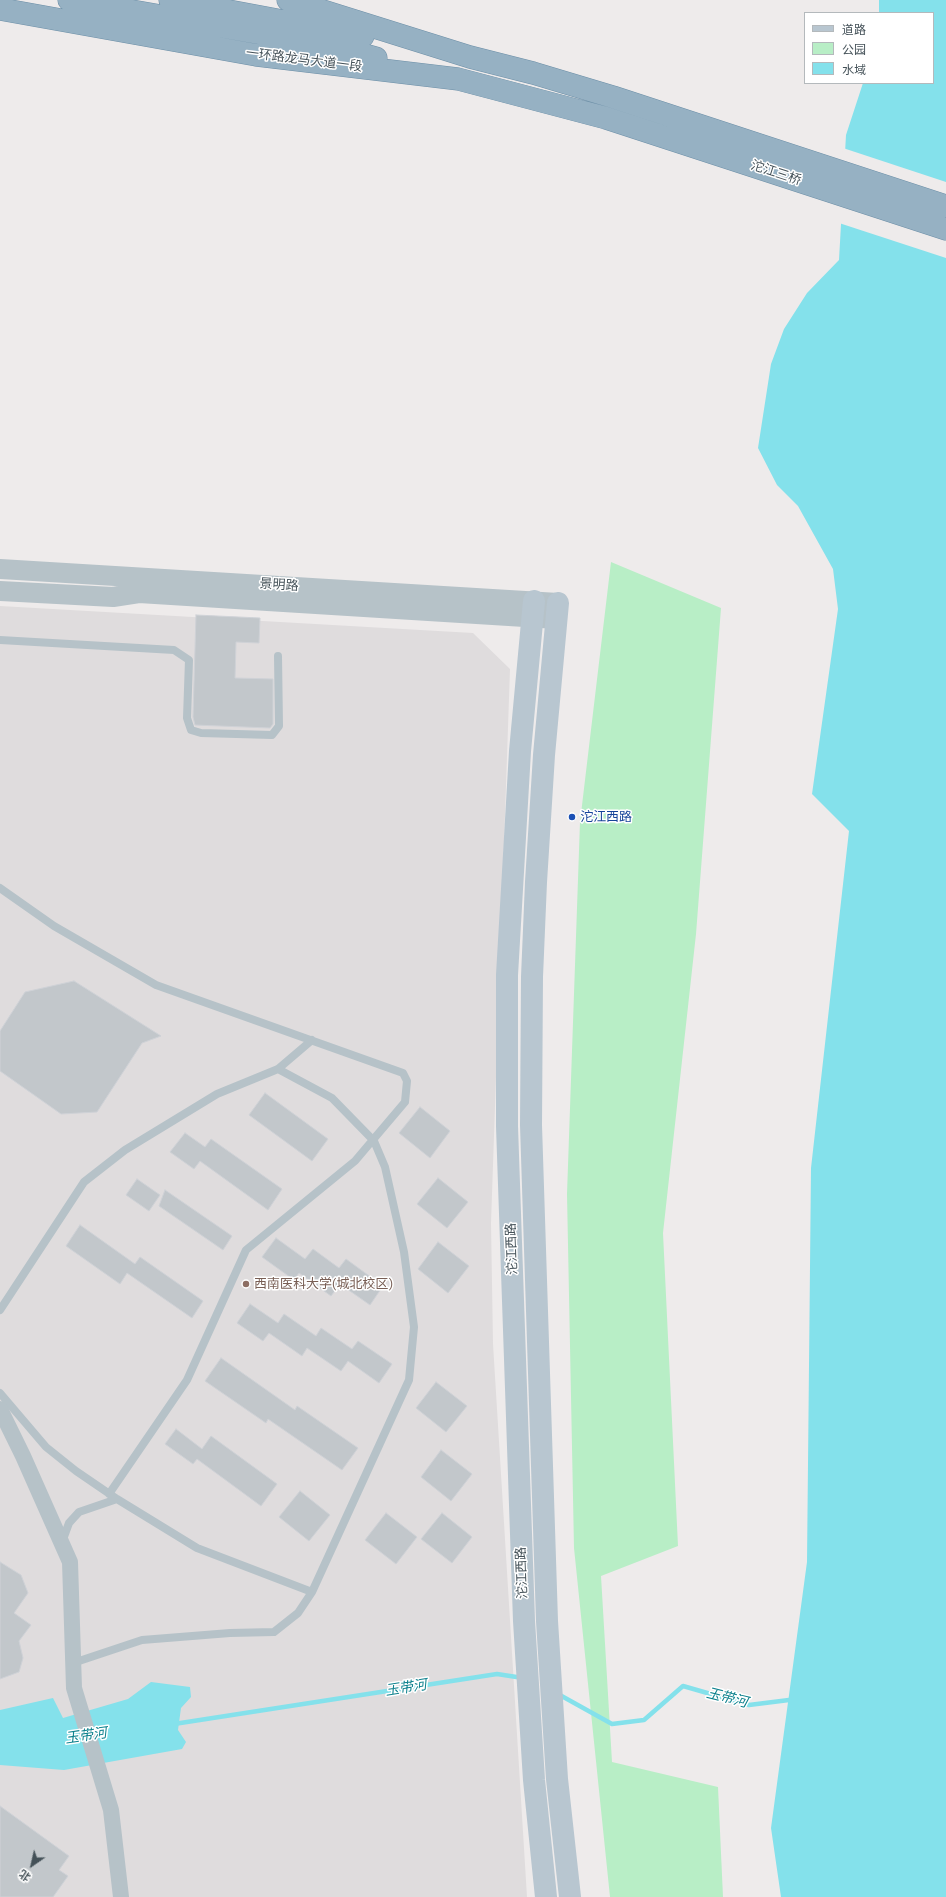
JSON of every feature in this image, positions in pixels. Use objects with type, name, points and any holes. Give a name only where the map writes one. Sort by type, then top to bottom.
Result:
[{"type":"highway","points":[[69,0],[332,46],[458,79]]},
{"type":"highway","points":[[170,0],[332,29],[470,57]]},
{"type":"highway","points":[[288,0],[470,57]]},
{"type":"highway","name":"一环路龙马大道一段","points":[[0,10],[256,55],[458,79],[606,118]]},
{"type":"highway","name":"沱江三桥","points":[[470,57],[534,73],[613,97],[946,206]]},
{"type":"highway","name":"沱江三桥","points":[[606,118],[946,229]]},
{"type":"main road","name":"沱江西路","points":[[533,609],[520,751],[507,975],[507,1126],[524,1621],[534,1780],[546,1897]]},
{"type":"main road","name":"沱江西路","points":[[558,611],[544,755],[536,874],[531,1062],[531,1125],[547,1621],[557,1779],[570,1897]]},
{"type":"street","name":"景明路","points":[[0,569],[558,611]]},
{"type":"street","name":"景明路","points":[[0,591],[113,597],[139,593],[533,609]]},
{"type":"street","points":[[0,1409],[23,1456],[70,1562],[74,1688],[112,1810],[121,1897]]},
{"type":"lane","points":[[0,640],[174,650],[189,660],[187,718],[191,730],[201,733],[272,735],[279,726],[278,656]]},
{"type":"lane","points":[[0,888],[54,926],[156,985],[403,1073],[407,1081],[405,1102],[374,1141],[355,1161],[246,1250],[187,1380],[109,1494]]},
{"type":"lane","points":[[0,1310],[84,1182],[125,1150],[217,1094],[278,1069],[312,1040]]},
{"type":"lane","points":[[73,1663],[142,1640],[230,1633],[274,1632],[298,1613],[312,1592],[409,1380],[414,1327],[404,1252],[385,1167],[374,1141],[332,1098],[278,1069]]},
{"type":"lane","points":[[0,1393],[46,1447],[76,1471],[109,1494],[196,1548],[312,1592]]},
{"type":"lane","points":[[62,1543],[69,1523],[79,1512],[94,1505],[117,1499]]},
{"type":"shaded area","name":"西南医科大学(城北校区)","points":[[0,606],[473,633],[510,669],[491,1223],[493,1344],[527,1897],[0,1897]]},
{"type":"green space","points":[[611,562],[721,608],[696,934],[663,1233],[678,1546],[601,1576],[612,1762],[718,1787],[723,1897],[610,1897],[574,1548],[567,1194],[580,822]]},
{"type":"water","points":[[879,0],[946,0],[946,1897],[781,1897],[771,1828],[807,1562],[811,1168],[849,831],[812,794],[838,609],[833,569],[798,506],[777,485],[758,448],[771,364],[784,329],[807,293],[839,260],[846,135],[863,84],[934,84],[934,12],[879,12]]},
{"type":"water","points":[[151,1682],[190,1687],[191,1697],[181,1708],[178,1730],[186,1742],[182,1749],[64,1770],[0,1765],[0,1710],[53,1698],[63,1718],[128,1699]]},
{"type":"pier","points":[[843,148],[946,182],[946,258],[839,223]]},
{"type":"building","points":[[196,615],[260,618],[259,643],[236,642],[235,678],[273,679],[273,724],[270,728],[195,725],[193,717]]},
{"type":"building","points":[[74,981],[161,1036],[142,1043],[97,1112],[61,1114],[0,1071],[0,1031],[25,992]]},
{"type":"building","points":[[265,1093],[328,1139],[312,1161],[249,1115]]},
{"type":"building","points":[[420,1107],[450,1131],[430,1158],[399,1133]]},
{"type":"building","points":[[185,1133],[205,1147],[211,1139],[282,1189],[268,1210],[200,1161],[194,1169],[170,1152]]},
{"type":"building","points":[[438,1178],[468,1202],[447,1228],[417,1204]]},
{"type":"building","points":[[137,1179],[160,1195],[149,1211],[126,1195]]},
{"type":"building","points":[[165,1190],[232,1236],[223,1250],[159,1206]]},
{"type":"building","points":[[80,1225],[135,1264],[140,1257],[203,1301],[192,1318],[127,1273],[120,1284],[66,1246]]},
{"type":"building","points":[[276,1238],[305,1259],[313,1249],[339,1268],[346,1259],[383,1286],[370,1305],[340,1284],[331,1296],[299,1273],[294,1280],[262,1257]]},
{"type":"building","points":[[438,1242],[469,1266],[448,1293],[418,1269]]},
{"type":"building","points":[[250,1304],[278,1323],[284,1314],[316,1336],[321,1328],[352,1349],[358,1341],[392,1364],[379,1383],[348,1361],[341,1371],[307,1348],[302,1356],[269,1333],[263,1341],[237,1323]]},
{"type":"building","points":[[221,1358],[295,1410],[297,1406],[358,1448],[342,1470],[268,1419],[266,1423],[205,1381]]},
{"type":"building","points":[[436,1382],[467,1406],[446,1432],[416,1408]]},
{"type":"building","points":[[176,1429],[202,1449],[211,1436],[277,1484],[261,1506],[197,1459],[193,1464],[165,1444]]},
{"type":"building","points":[[441,1450],[472,1474],[451,1501],[421,1477]]},
{"type":"building","points":[[300,1491],[330,1515],[309,1541],[279,1517]]},
{"type":"building","points":[[386,1513],[417,1537],[396,1564],[365,1540]]},
{"type":"building","points":[[442,1513],[472,1537],[452,1563],[421,1539]]},
{"type":"building","points":[[0,1562],[21,1575],[28,1593],[14,1613],[31,1625],[19,1641],[23,1658],[19,1672],[0,1679]]},
{"type":"building","points":[[0,1806],[69,1856],[59,1870],[68,1876],[53,1897],[0,1897]]},
{"type":"waterway","name":"玉带河","points":[[174,1724],[497,1674],[523,1678]]},
{"type":"waterway","name":"玉带河","points":[[558,1694],[612,1724],[644,1720],[683,1686],[749,1705],[789,1700]]},
{"type":"place","name":"沱江西路","points":[[572,817]]},
{"type":"place","name":"西南医科大学(城北校区)","points":[[246,1284]]}]
